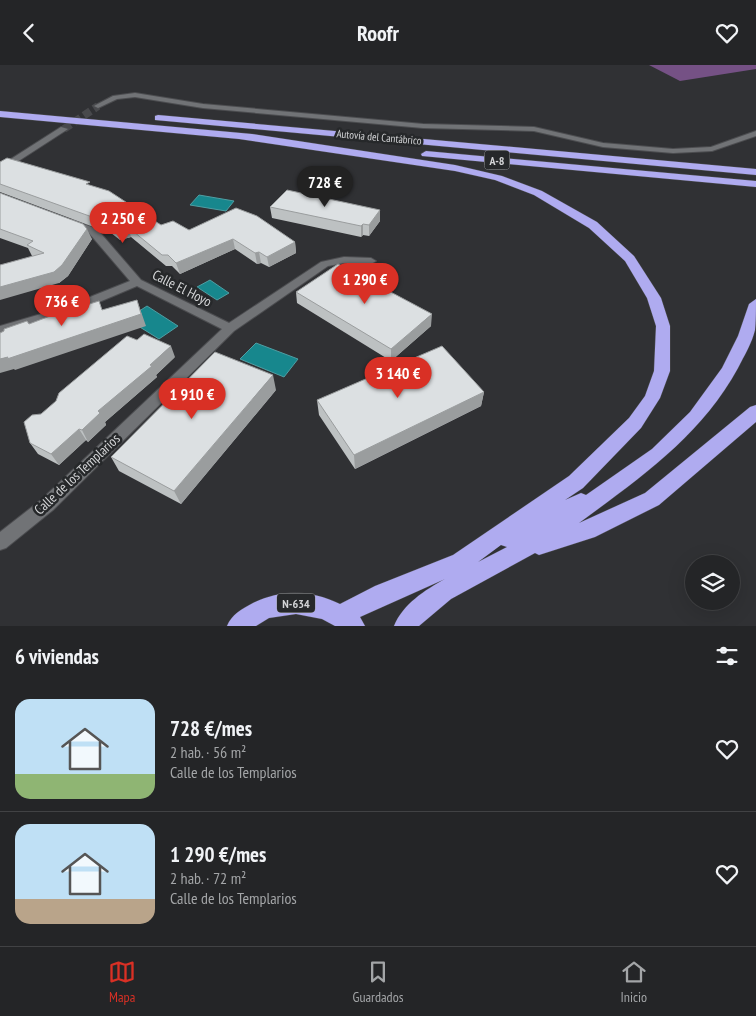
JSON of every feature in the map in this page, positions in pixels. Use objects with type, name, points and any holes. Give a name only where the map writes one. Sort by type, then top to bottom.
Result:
[{"type":"highway","points":[[0,104],[107,113]]},
{"type":"highway","name":"Autovía del Cantábrico","points":[[0,114],[753,184]]},
{"type":"highway","name":"Autovía del Cantábrico","points":[[146,117],[756,172]]},
{"type":"highway","points":[[243,137],[455,168],[498,178],[530,190],[566,208],[612,241],[630,259],[654,298],[663,326],[662,371],[652,398],[635,423],[576,482],[460,562]]},
{"type":"highway","points":[[405,626],[410,619],[441,594],[523,550],[594,503],[612,487],[658,454],[691,424],[721,381],[744,341],[756,304]]},
{"type":"highway","points":[[523,550],[588,530],[652,499],[756,413]]},
{"type":"highway","points":[[348,621],[383,594],[460,562],[612,487]]},
{"type":"highway","name":"N-634","points":[[238,626],[265,609],[291,602],[317,604],[348,621]]},
{"type":"street","points":[[98,105],[115,97],[135,95],[203,106],[423,126],[534,129],[603,145],[673,151],[712,149],[756,133]]},
{"type":"street","points":[[0,170],[64,129]]},
{"type":"street","name":"Calle El Hoyo","points":[[66,220],[93,231],[137,282],[230,328]]},
{"type":"street","name":"Calle de los Templarios","points":[[0,542],[47,505],[230,328],[325,264],[344,260],[371,261]]},
{"type":"street","points":[[0,330],[69,310],[137,282]]},
{"type":"shaded area","points":[[649,65],[756,65],[756,69],[680,81]]},
{"type":"water","points":[[199,195],[234,201],[226,211],[190,205]]},
{"type":"water","points":[[210,280],[229,293],[217,300],[197,287]]},
{"type":"water","points":[[147,306],[178,326],[159,339],[127,319]]},
{"type":"water","points":[[256,343],[298,359],[284,377],[240,359]]},
{"type":"building","points":[[7,158],[90,182],[86,184],[109,191],[161,225],[173,221],[189,230],[236,208],[257,216],[295,242],[267,257],[259,252],[255,253],[233,239],[176,263],[168,255],[162,255],[128,227],[116,230],[97,215],[95,218],[0,184],[0,162]]},
{"type":"building","points":[[287,190],[380,210],[369,225],[363,224],[361,226],[270,207]]},
{"type":"building","points":[[0,193],[83,224],[87,229],[62,265],[54,272],[0,287],[0,265],[44,253],[27,245],[33,241],[0,229]]},
{"type":"building","points":[[338,264],[432,314],[391,349],[296,292]]},
{"type":"building","points":[[137,300],[141,314],[7,359],[8,357],[0,359],[0,333],[4,329],[27,321],[29,324],[82,304],[83,306],[99,301],[102,310]]},
{"type":"building","points":[[144,334],[171,346],[150,365],[152,366],[98,411],[100,413],[82,430],[79,429],[51,454],[30,443],[24,422],[32,415],[41,414],[56,401],[59,393],[127,336],[137,340]]},
{"type":"building","points":[[442,346],[484,392],[354,455],[317,400]]},
{"type":"building","points":[[215,352],[273,375],[174,491],[111,457]]},
{"type":"tunnel","points":[[64,129],[98,106]]}]
